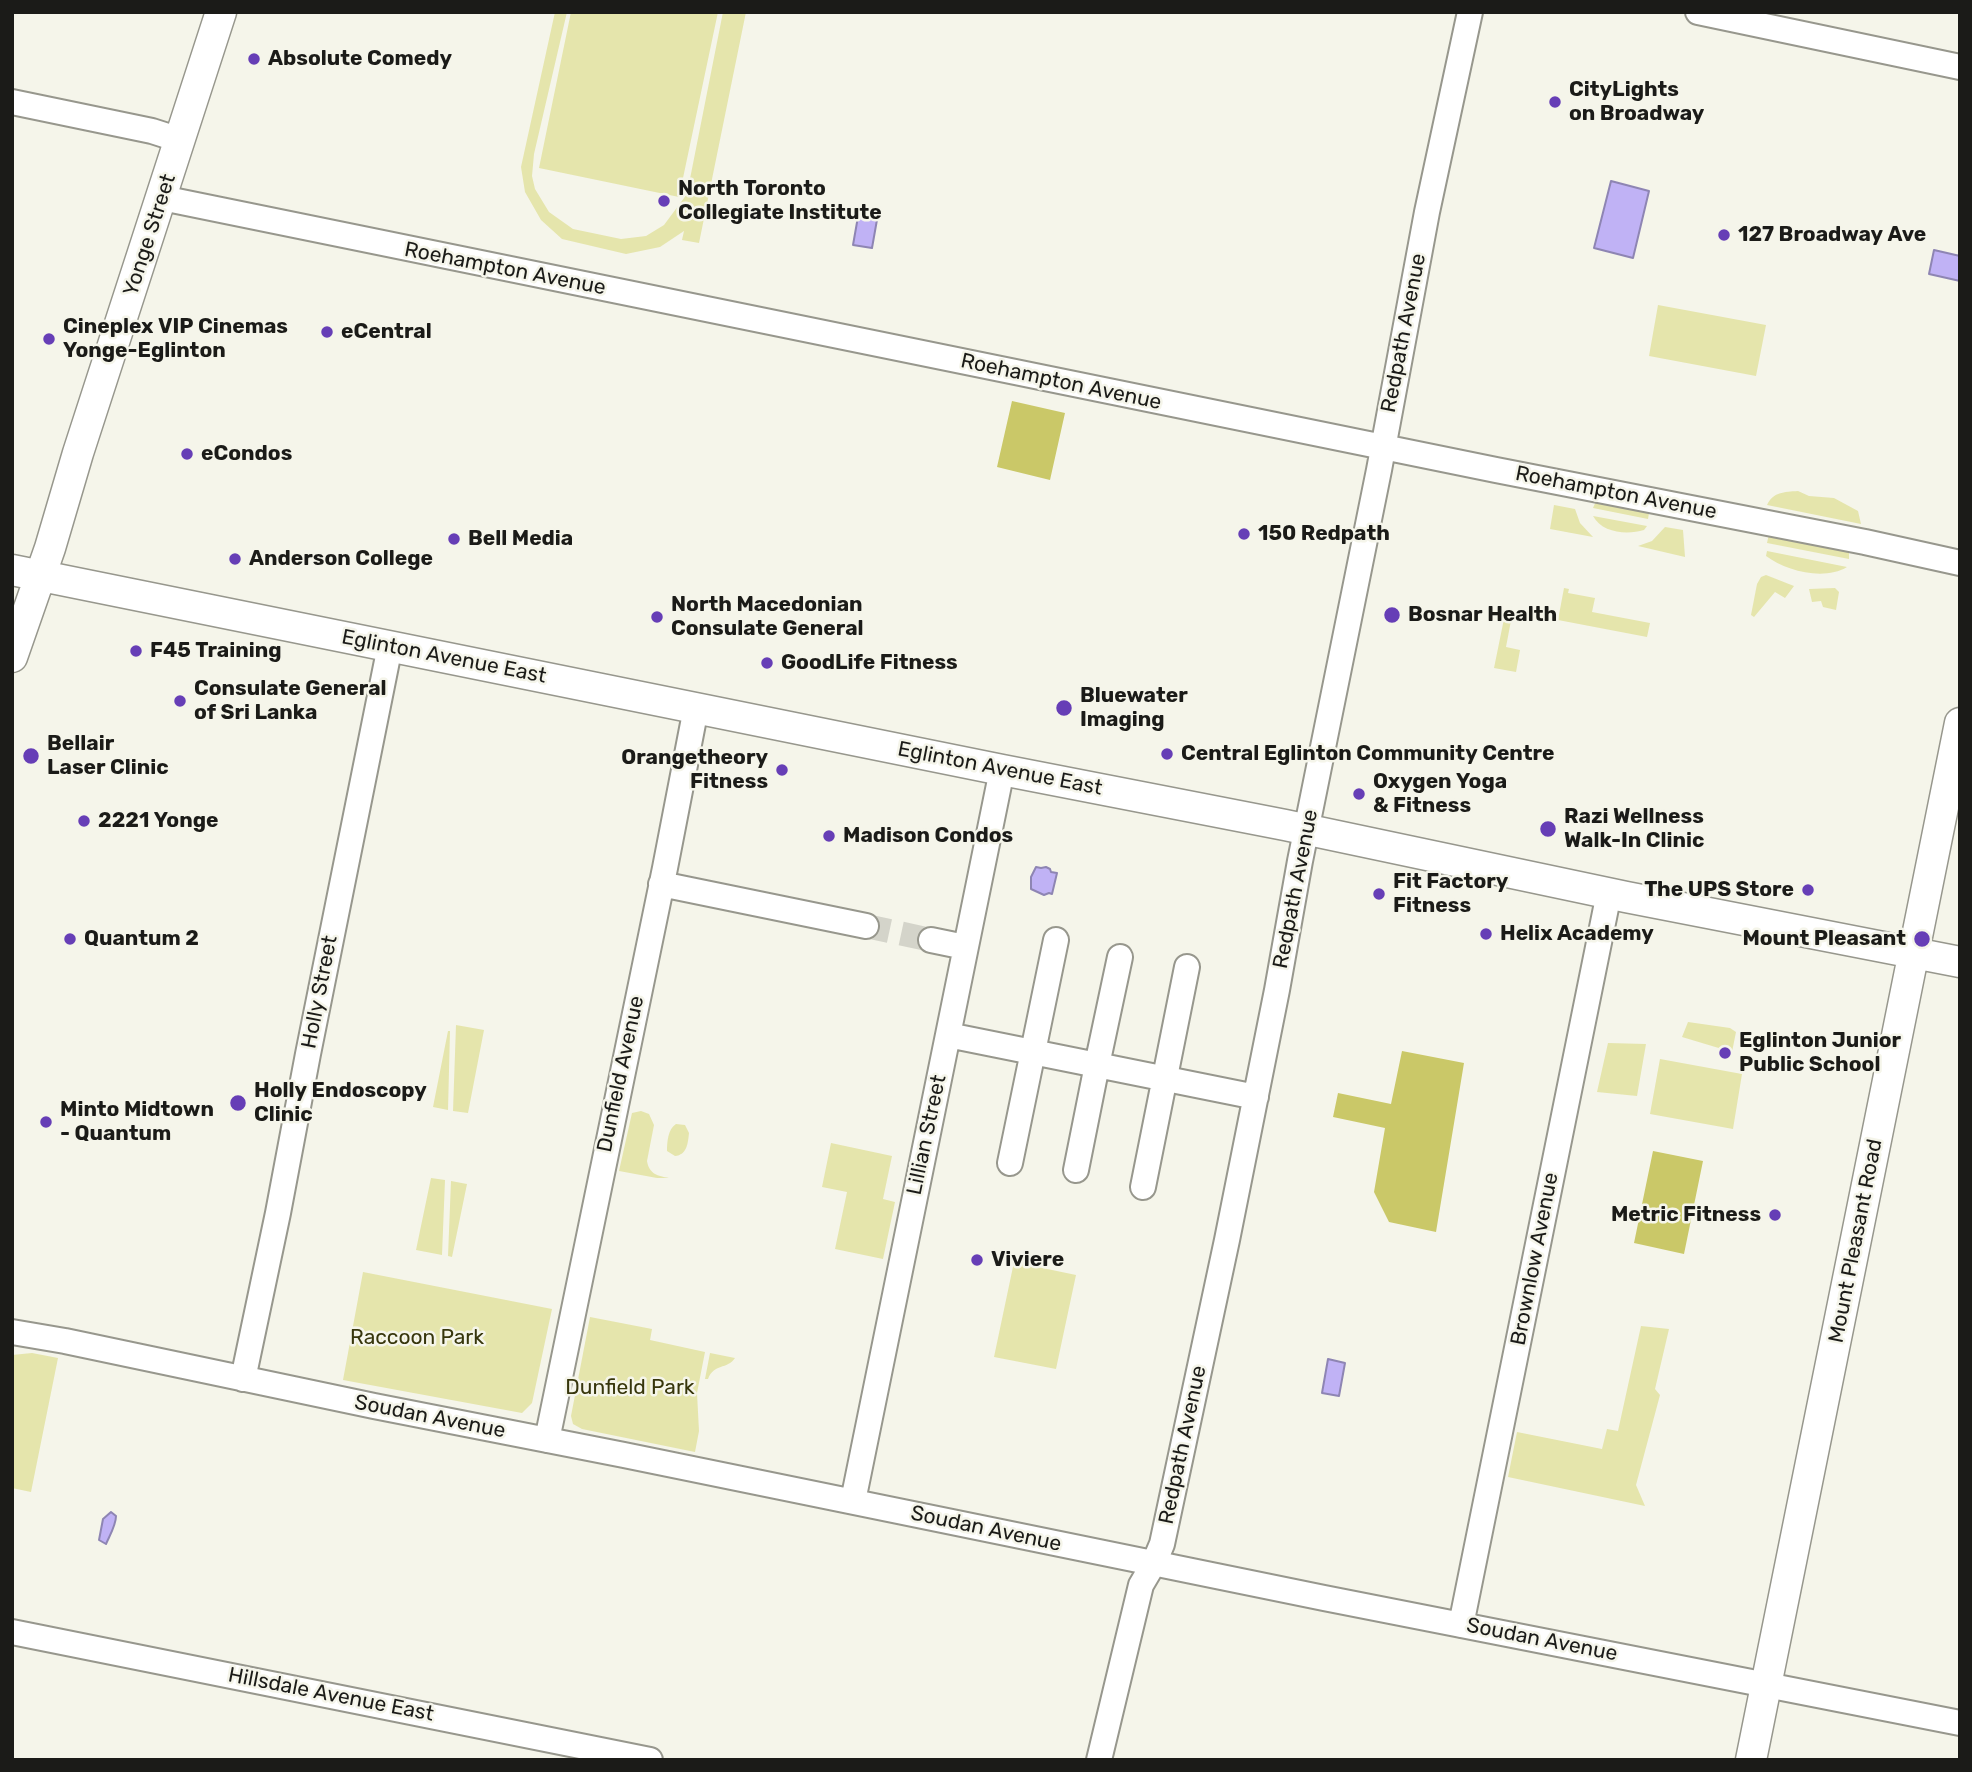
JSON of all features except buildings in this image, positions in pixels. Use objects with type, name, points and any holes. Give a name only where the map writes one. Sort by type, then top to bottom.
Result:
[{"type":"main road","name":"Yonge Street","points":[[12,657],[26,574],[50,548],[78,453],[221,12]]},
{"type":"main road","name":"Eglinton Avenue East","points":[[26,574],[1960,962]]},
{"type":"main road","name":"Mount Pleasant Road","points":[[1751,1760],[1960,723]]},
{"type":"street","name":"Redpath Avenue","points":[[1099,1760],[1140,1585],[1162,1544],[1255,1097],[1433,180],[1470,12]]},
{"type":"street","points":[[1698,12],[1960,67]]},
{"type":"street","points":[[12,102],[152,131],[180,140]]},
{"type":"street","name":"Roehampton Avenue","points":[[162,198],[1519,475],[1865,542],[1960,564]]},
{"type":"street","name":"Holly Street","points":[[243,1379],[390,646]]},
{"type":"street","name":"Dunfield Avenue","points":[[547,1440],[696,708]]},
{"type":"street","name":"Lillian Street","points":[[853,1501],[1002,770]]},
{"type":"street","points":[[662,884],[866,926]]},
{"type":"street","name":"Brownlow Avenue","points":[[1461,1625],[1609,893]]},
{"type":"street","points":[[932,940],[965,947]]},
{"type":"street","points":[[1010,1163],[1056,940]]},
{"type":"street","points":[[1076,1170],[1120,957]]},
{"type":"street","points":[[1143,1187],[1186,967]]},
{"type":"street","points":[[948,1035],[1255,1097]]},
{"type":"street","name":"Soudan Avenue","points":[[12,1332],[1461,1625],[1960,1723]]},
{"type":"street","name":"Hillsdale Avenue East","points":[[12,1632],[650,1760]]},
{"type":"green space","points":[[555,12],[567,12],[534,154],[532,176],[535,189],[549,212],[573,229],[621,239],[646,236],[664,225],[687,194],[723,12],[746,12],[699,243],[682,240],[684,231],[660,247],[626,254],[562,239],[541,220],[525,192],[521,167]]},
{"type":"green space","points":[[571,12],[718,12],[679,197],[539,168]]},
{"type":"green space","points":[[1658,305],[1766,325],[1756,376],[1649,356]]},
{"type":"green space","points":[[1798,491],[1809,496],[1834,498],[1858,511],[1861,524],[1767,505],[1776,495]]},
{"type":"green space","points":[[1597,499],[1646,509],[1649,513],[1648,519],[1593,508]]},
{"type":"green space","points":[[1554,505],[1575,509],[1580,523],[1593,537],[1550,529]]},
{"type":"green space","points":[[1593,516],[1647,526],[1637,532],[1616,531],[1602,526]]},
{"type":"green space","points":[[1665,527],[1683,530],[1685,557],[1638,546],[1652,541]]},
{"type":"green space","points":[[1769,534],[1849,550],[1849,559],[1767,543]]},
{"type":"green space","points":[[1767,551],[1847,567],[1817,574],[1794,570],[1766,556]]},
{"type":"green space","points":[[1766,575],[1794,586],[1785,598],[1775,592],[1754,617],[1751,615],[1757,584],[1761,577]]},
{"type":"green space","points":[[1564,588],[1569,589],[1568,593],[1595,598],[1592,612],[1650,623],[1647,637],[1558,620]]},
{"type":"green space","points":[[1835,588],[1839,592],[1836,610],[1823,607],[1821,601],[1812,602],[1809,589]]},
{"type":"green space","points":[[1506,609],[1513,610],[1506,647],[1520,650],[1516,672],[1494,668]]},
{"type":"green space","points":[[1688,1022],[1730,1028],[1736,1032],[1732,1052],[1682,1037]]},
{"type":"green space","points":[[456,1025],[484,1030],[468,1113],[453,1111]]},
{"type":"green space","points":[[450,1031],[448,1110],[433,1107]]},
{"type":"green space","points":[[1608,1043],[1646,1044],[1637,1096],[1597,1092]]},
{"type":"green space","points":[[1660,1059],[1742,1074],[1733,1129],[1650,1114]]},
{"type":"green space","points":[[641,1111],[649,1114],[654,1125],[648,1165],[655,1174],[669,1178],[619,1171],[632,1113]]},
{"type":"green space","points":[[676,1124],[685,1125],[689,1133],[684,1151],[675,1156],[667,1151],[667,1147],[670,1132]]},
{"type":"green space","points":[[831,1143],[892,1156],[883,1199],[895,1202],[883,1259],[835,1249],[847,1192],[822,1187]]},
{"type":"green space","points":[[431,1178],[445,1180],[442,1255],[416,1250]]},
{"type":"green space","points":[[451,1181],[467,1184],[452,1257],[448,1256]]},
{"type":"green space","points":[[1014,1262],[1076,1275],[1056,1369],[994,1357]]},
{"type":"green space","name":"Raccoon Park","points":[[363,1272],[552,1309],[532,1403],[522,1413],[343,1380]]},
{"type":"green space","name":"Dunfield Park","points":[[590,1317],[652,1329],[650,1340],[705,1352],[697,1393],[699,1431],[695,1452],[582,1429],[573,1424],[571,1416]]},
{"type":"green space","points":[[1641,1326],[1669,1329],[1655,1389],[1660,1395],[1636,1485],[1645,1506],[1508,1477],[1517,1432],[1602,1449],[1607,1429],[1618,1431]]},
{"type":"green space","points":[[32,1353],[58,1358],[31,1492],[12,1488],[12,1355]]},
{"type":"green space","points":[[710,1353],[735,1358],[717,1368],[705,1379]]},
{"type":"shaded area","points":[[1611,181],[1649,191],[1633,258],[1594,248]]},
{"type":"shaded area","points":[[859,211],[878,214],[872,248],[853,245]]},
{"type":"shaded area","points":[[1934,250],[1960,256],[1960,281],[1929,274]]},
{"type":"shaded area","points":[[1012,401],[1065,413],[1050,480],[997,467]]},
{"type":"shaded area","points":[[1036,867],[1046,867],[1057,873],[1052,894],[1044,895],[1031,889],[1031,877]]},
{"type":"shaded area","points":[[1402,1051],[1464,1063],[1436,1232],[1389,1222],[1374,1192],[1385,1128],[1333,1117],[1338,1093],[1391,1104]]},
{"type":"shaded area","points":[[1653,1151],[1703,1161],[1684,1254],[1634,1243]]},
{"type":"shaded area","points":[[1328,1359],[1345,1363],[1339,1396],[1322,1393]]},
{"type":"shaded area","points":[[111,1512],[116,1519],[106,1544],[99,1540],[103,1519]]},
{"type":"tunnel","points":[[866,926],[931,940]]},
{"type":"place","name":"Absolute Comedy","points":[[254,59]]},
{"type":"place","name":"CityLights on Broadway","points":[[1555,102]]},
{"type":"place","name":"North Toronto Collegiate Institute","points":[[664,201]]},
{"type":"place","name":"127 Broadway Ave","points":[[1724,235]]},
{"type":"place","name":"eCentral","points":[[327,332]]},
{"type":"place","name":"Cineplex VIP Cinemas Yonge-Eglinton","points":[[49,339]]},
{"type":"place","name":"eCondos","points":[[187,454]]},
{"type":"place","name":"150 Redpath","points":[[1244,534]]},
{"type":"place","name":"Bell Media","points":[[454,539]]},
{"type":"place","name":"Anderson College","points":[[235,559]]},
{"type":"place","name":"Bosnar Health","points":[[1392,615]]},
{"type":"place","name":"North Macedonian Consulate General","points":[[657,617]]},
{"type":"place","name":"F45 Training","points":[[136,651]]},
{"type":"place","name":"GoodLife Fitness","points":[[767,663]]},
{"type":"place","name":"Consulate General of Sri Lanka","points":[[180,701]]},
{"type":"place","name":"Bluewater Imaging","points":[[1064,708]]},
{"type":"place","name":"Central Eglinton Community Centre","points":[[1167,754]]},
{"type":"place","name":"Bellair Laser Clinic","points":[[31,756]]},
{"type":"place","name":"Orangetheory Fitness","points":[[782,770]]},
{"type":"place","name":"Oxygen Yoga & Fitness","points":[[1359,794]]},
{"type":"place","name":"2221 Yonge","points":[[84,821]]},
{"type":"place","name":"Razi Wellness Walk-In Clinic","points":[[1548,829]]},
{"type":"place","name":"Madison Condos","points":[[829,836]]},
{"type":"place","name":"The UPS Store","points":[[1808,890]]},
{"type":"place","name":"Fit Factory Fitness","points":[[1379,894]]},
{"type":"place","name":"Helix Academy","points":[[1486,934]]},
{"type":"place","name":"Quantum 2","points":[[70,939]]},
{"type":"place","name":"Mount Pleasant","points":[[1922,939]]},
{"type":"place","name":"Eglinton Junior Public School","points":[[1725,1053]]},
{"type":"place","name":"Holly Endoscopy Clinic","points":[[238,1103]]},
{"type":"place","name":"Minto Midtown - Quantum","points":[[46,1122]]},
{"type":"place","name":"Metric Fitness","points":[[1775,1215]]},
{"type":"place","name":"Viviere","points":[[977,1260]]}]
